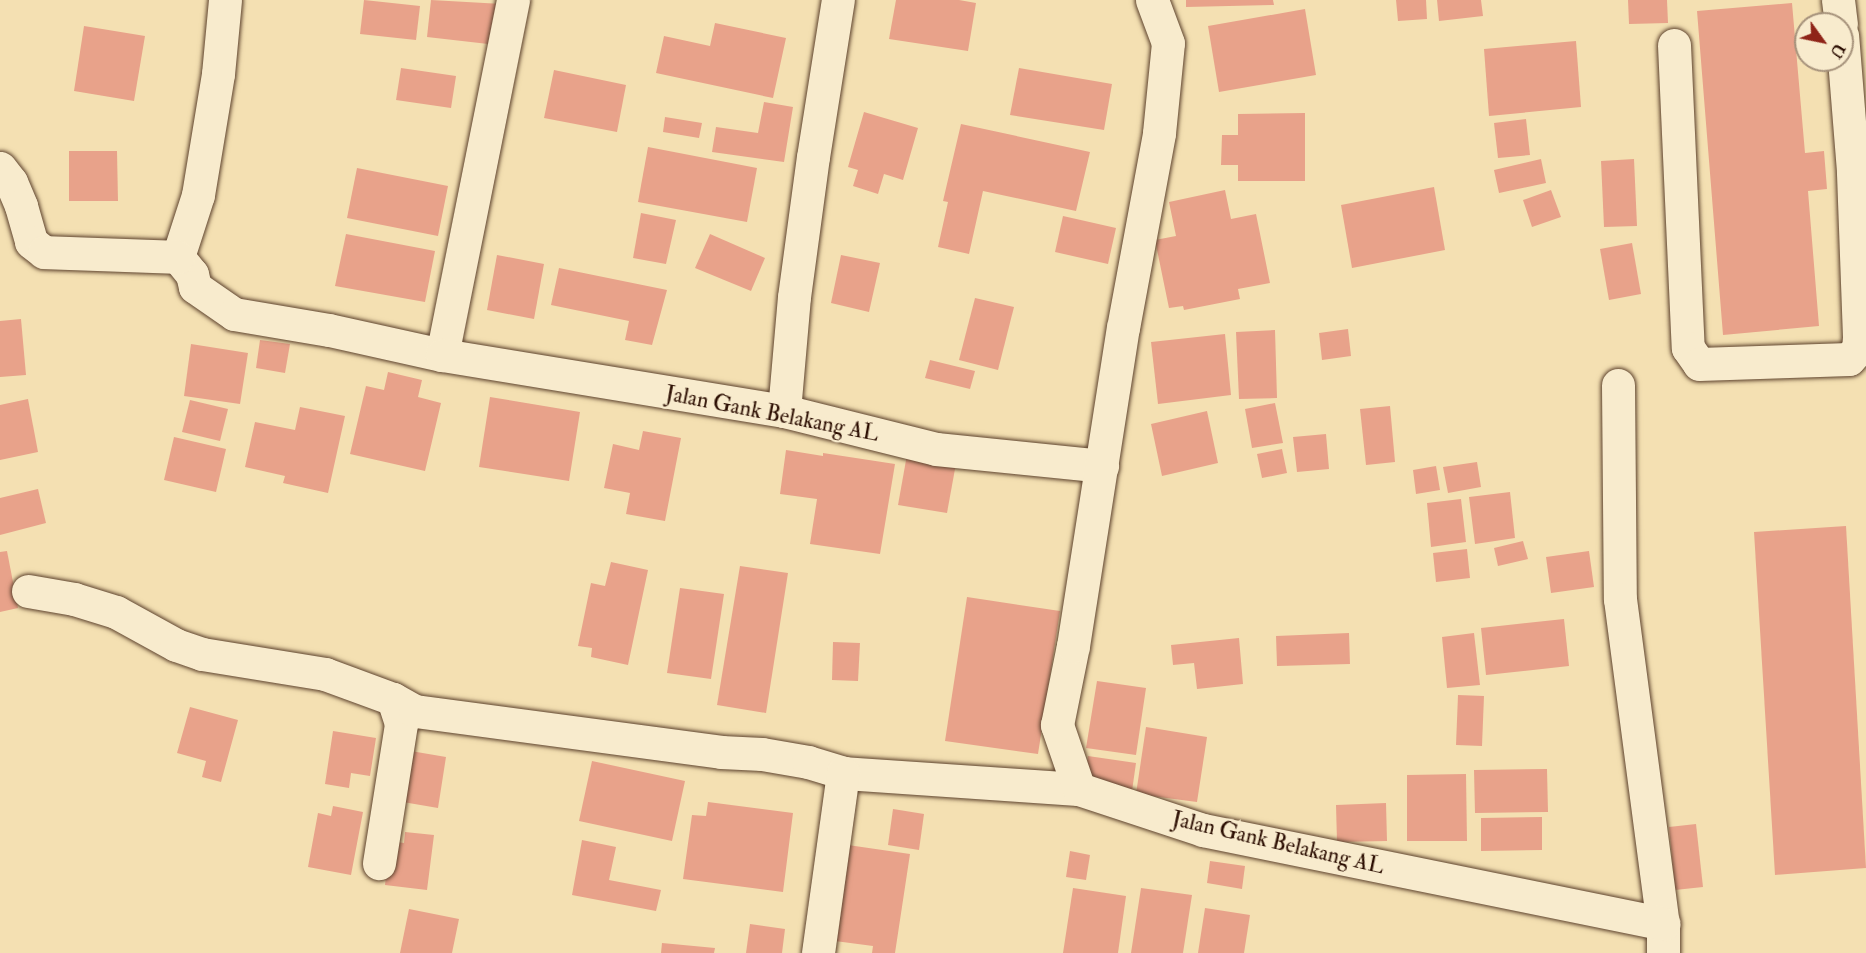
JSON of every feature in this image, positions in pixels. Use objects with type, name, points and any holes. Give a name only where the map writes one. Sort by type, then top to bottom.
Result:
[{"type":"street","points":[[0,168],[11,182],[21,206],[31,242],[44,252],[178,257],[198,195],[218,74],[225,0]]},
{"type":"street","points":[[442,356],[513,0]]},
{"type":"street","points":[[784,411],[794,297],[838,0]]},
{"type":"street","points":[[1079,789],[1057,725],[1102,466],[1123,328],[1159,133],[1168,43],[1146,1]]},
{"type":"street","points":[[1674,45],[1688,348],[1699,364],[1848,359],[1858,349],[1860,171],[1847,72]]},
{"type":"street","name":"Jalan Gank Belakang AL","points":[[178,257],[192,274],[195,287],[234,314],[330,330],[442,356],[784,411],[936,449],[1102,466]]},
{"type":"street","name":"Jalan Gank Belakang AL","points":[[28,591],[74,599],[116,612],[176,645],[202,654],[325,675],[393,699],[416,711],[721,752],[762,754],[808,762],[843,773],[1079,789],[1203,830],[1663,938],[1620,600],[1618,385]]},
{"type":"street","points":[[379,863],[401,724],[393,699]]},
{"type":"street","points":[[818,953],[843,773]]},
{"type":"building","points":[[364,0],[420,6],[416,40],[360,34]]},
{"type":"building","points":[[431,0],[502,4],[497,45],[427,37]]},
{"type":"building","points":[[896,0],[959,0],[976,3],[968,51],[889,39]]},
{"type":"building","points":[[1186,0],[1273,0],[1274,5],[1186,7]]},
{"type":"building","points":[[1396,0],[1426,0],[1427,19],[1398,21]]},
{"type":"building","points":[[1437,0],[1481,0],[1483,16],[1439,21]]},
{"type":"building","points":[[1628,0],[1667,0],[1668,23],[1629,24]]},
{"type":"building","points":[[1792,3],[1794,72],[1798,72],[1805,153],[1824,151],[1827,189],[1808,191],[1819,326],[1723,335],[1697,11]]},
{"type":"building","points":[[1305,9],[1316,75],[1219,92],[1208,26]]},
{"type":"building","points":[[715,23],[786,38],[773,98],[656,73],[664,36],[710,46]]},
{"type":"building","points":[[84,26],[145,36],[134,101],[74,91]]},
{"type":"building","points":[[1576,41],[1581,107],[1489,116],[1484,49]]},
{"type":"building","points":[[401,68],[456,76],[451,108],[396,100]]},
{"type":"building","points":[[1019,68],[1112,84],[1104,130],[1010,115]]},
{"type":"building","points":[[554,70],[626,85],[617,132],[544,118]]},
{"type":"building","points":[[764,102],[793,107],[784,162],[712,152],[716,127],[758,133]]},
{"type":"building","points":[[864,112],[918,128],[903,180],[884,174],[878,194],[853,186],[858,170],[848,167]]},
{"type":"building","points":[[1305,113],[1305,181],[1238,181],[1238,165],[1221,165],[1222,135],[1238,135],[1238,114]]},
{"type":"building","points":[[665,117],[702,123],[699,138],[663,132]]},
{"type":"building","points":[[1526,119],[1530,155],[1498,158],[1494,123]]},
{"type":"building","points":[[961,124],[1090,152],[1076,211],[983,191],[969,254],[938,247],[948,202],[943,201]]},
{"type":"building","points":[[648,147],[757,168],[747,222],[638,202]]},
{"type":"building","points":[[69,151],[117,151],[118,201],[69,201]]},
{"type":"building","points":[[1541,159],[1546,183],[1499,193],[1494,170]]},
{"type":"building","points":[[1634,159],[1637,226],[1604,227],[1601,161]]},
{"type":"building","points":[[357,168],[448,186],[438,236],[347,218]]},
{"type":"building","points":[[1434,187],[1445,250],[1352,268],[1341,205]]},
{"type":"building","points":[[1225,190],[1231,219],[1256,214],[1270,283],[1238,289],[1240,299],[1184,310],[1183,306],[1169,308],[1155,240],[1176,236],[1169,202]]},
{"type":"building","points":[[1551,190],[1561,217],[1532,227],[1523,200]]},
{"type":"building","points":[[641,213],[676,220],[666,264],[633,258]]},
{"type":"building","points":[[1063,216],[1116,228],[1108,264],[1055,252]]},
{"type":"building","points":[[346,234],[435,251],[425,302],[335,286]]},
{"type":"building","points":[[710,234],[765,258],[751,291],[695,268]]},
{"type":"building","points":[[1632,243],[1641,294],[1609,300],[1600,249]]},
{"type":"building","points":[[497,255],[544,264],[534,319],[487,310]]},
{"type":"building","points":[[841,255],[880,263],[869,312],[831,303]]},
{"type":"building","points":[[559,268],[667,290],[652,345],[625,340],[629,321],[551,305]]},
{"type":"building","points":[[975,298],[1014,307],[998,370],[959,360]]},
{"type":"building","points":[[21,319],[26,375],[0,377],[0,321]]},
{"type":"building","points":[[1348,329],[1351,356],[1322,360],[1319,333]]},
{"type":"building","points":[[1275,330],[1277,398],[1239,399],[1236,332]]},
{"type":"building","points":[[1225,334],[1231,395],[1158,404],[1151,342]]},
{"type":"building","points":[[260,340],[290,344],[285,373],[256,368]]},
{"type":"building","points":[[191,344],[248,353],[240,404],[184,396]]},
{"type":"building","points":[[930,360],[975,371],[970,389],[925,378]]},
{"type":"building","points":[[388,372],[422,380],[418,397],[441,403],[425,471],[350,454],[366,386],[384,390]]},
{"type":"building","points":[[490,397],[580,412],[569,481],[479,467]]},
{"type":"building","points":[[28,399],[38,452],[0,460],[0,405]]},
{"type":"building","points":[[190,400],[228,409],[220,441],[182,432]]},
{"type":"building","points":[[1275,403],[1283,443],[1252,448],[1245,409]]},
{"type":"building","points":[[1390,406],[1395,462],[1366,465],[1360,409]]},
{"type":"building","points":[[300,407],[345,416],[328,493],[283,483],[285,476],[245,467],[255,422],[295,430]]},
{"type":"building","points":[[1207,411],[1218,463],[1162,476],[1151,424]]},
{"type":"building","points":[[643,431],[681,438],[665,521],[626,514],[630,493],[604,488],[613,444],[639,450]]},
{"type":"building","points":[[1326,434],[1329,469],[1297,472],[1293,437]]},
{"type":"building","points":[[174,437],[226,449],[216,492],[164,480]]},
{"type":"building","points":[[908,449],[957,458],[947,513],[898,505]]},
{"type":"building","points":[[1282,449],[1287,473],[1262,478],[1257,454]]},
{"type":"building","points":[[786,450],[895,464],[880,554],[810,544],[817,499],[780,494]]},
{"type":"building","points":[[1477,462],[1481,487],[1448,493],[1443,467]]},
{"type":"building","points":[[1436,466],[1440,490],[1416,494],[1413,470]]},
{"type":"building","points":[[38,489],[46,523],[0,535],[0,498]]},
{"type":"building","points":[[1510,492],[1515,538],[1475,544],[1469,497]]},
{"type":"building","points":[[1461,499],[1466,542],[1431,547],[1427,503]]},
{"type":"building","points":[[1846,526],[1866,868],[1775,875],[1754,532]]},
{"type":"building","points":[[1523,541],[1528,559],[1498,566],[1494,548]]},
{"type":"building","points":[[1467,549],[1470,578],[1436,582],[1433,553]]},
{"type":"building","points":[[7,551],[18,608],[0,612],[0,552]]},
{"type":"building","points":[[1589,551],[1594,587],[1551,593],[1546,557]]},
{"type":"building","points":[[611,562],[648,570],[628,665],[591,657],[592,648],[578,646],[591,583],[605,586]]},
{"type":"building","points":[[740,566],[788,573],[766,713],[717,705]]},
{"type":"building","points":[[680,588],[724,594],[711,679],[667,673]]},
{"type":"building","points":[[967,597],[1060,611],[1038,754],[945,741]]},
{"type":"building","points":[[1564,619],[1569,666],[1486,675],[1481,628]]},
{"type":"building","points":[[1349,633],[1350,664],[1277,666],[1276,636]]},
{"type":"building","points":[[1474,633],[1480,685],[1447,688],[1442,637]]},
{"type":"building","points":[[1239,638],[1243,684],[1197,689],[1194,663],[1173,665],[1171,645]]},
{"type":"building","points":[[833,642],[860,643],[858,681],[832,680]]},
{"type":"building","points":[[1097,681],[1146,688],[1136,755],[1086,748]]},
{"type":"building","points":[[1458,695],[1484,696],[1482,746],[1456,745]]},
{"type":"building","points":[[190,707],[238,720],[221,782],[202,777],[206,761],[177,753]]},
{"type":"building","points":[[1146,727],[1207,737],[1197,802],[1136,794]]},
{"type":"building","points":[[333,731],[376,738],[370,776],[351,773],[349,788],[325,784]]},
{"type":"building","points":[[405,750],[446,757],[438,808],[397,801]]},
{"type":"building","points":[[1088,756],[1136,763],[1132,791],[1084,783]]},
{"type":"building","points":[[592,761],[685,781],[672,841],[579,821]]},
{"type":"building","points":[[1547,769],[1548,812],[1475,813],[1474,770]]},
{"type":"building","points":[[1466,774],[1467,841],[1407,841],[1407,775]]},
{"type":"building","points":[[708,802],[793,813],[783,892],[683,879],[692,815],[706,816]]},
{"type":"building","points":[[1386,803],[1387,841],[1337,842],[1336,805]]},
{"type":"building","points":[[333,806],[363,812],[351,875],[308,867],[318,813],[331,816]]},
{"type":"building","points":[[893,809],[924,814],[919,850],[888,845]]},
{"type":"building","points":[[1542,817],[1542,850],[1481,851],[1481,818]]},
{"type":"building","points":[[1696,824],[1703,887],[1675,890],[1669,827]]},
{"type":"building","points":[[405,832],[434,835],[427,890],[385,885],[390,841],[404,843]]},
{"type":"building","points":[[582,840],[616,847],[609,880],[661,890],[656,911],[572,895]]},
{"type":"building","points":[[848,845],[910,854],[895,953],[872,953],[873,946],[835,941]]},
{"type":"building","points":[[1070,851],[1090,855],[1086,880],[1066,877]]},
{"type":"building","points":[[1210,861],[1245,866],[1242,889],[1207,883]]},
{"type":"building","points":[[1073,888],[1126,896],[1118,953],[1063,953]]},
{"type":"building","points":[[1141,888],[1192,895],[1183,953],[1131,953]]},
{"type":"building","points":[[1205,908],[1250,915],[1244,953],[1198,953]]},
{"type":"building","points":[[409,909],[459,919],[452,953],[400,953]]},
{"type":"building","points":[[750,924],[785,929],[782,953],[746,953]]},
{"type":"building","points":[[662,943],[715,948],[714,953],[661,953]]}]
